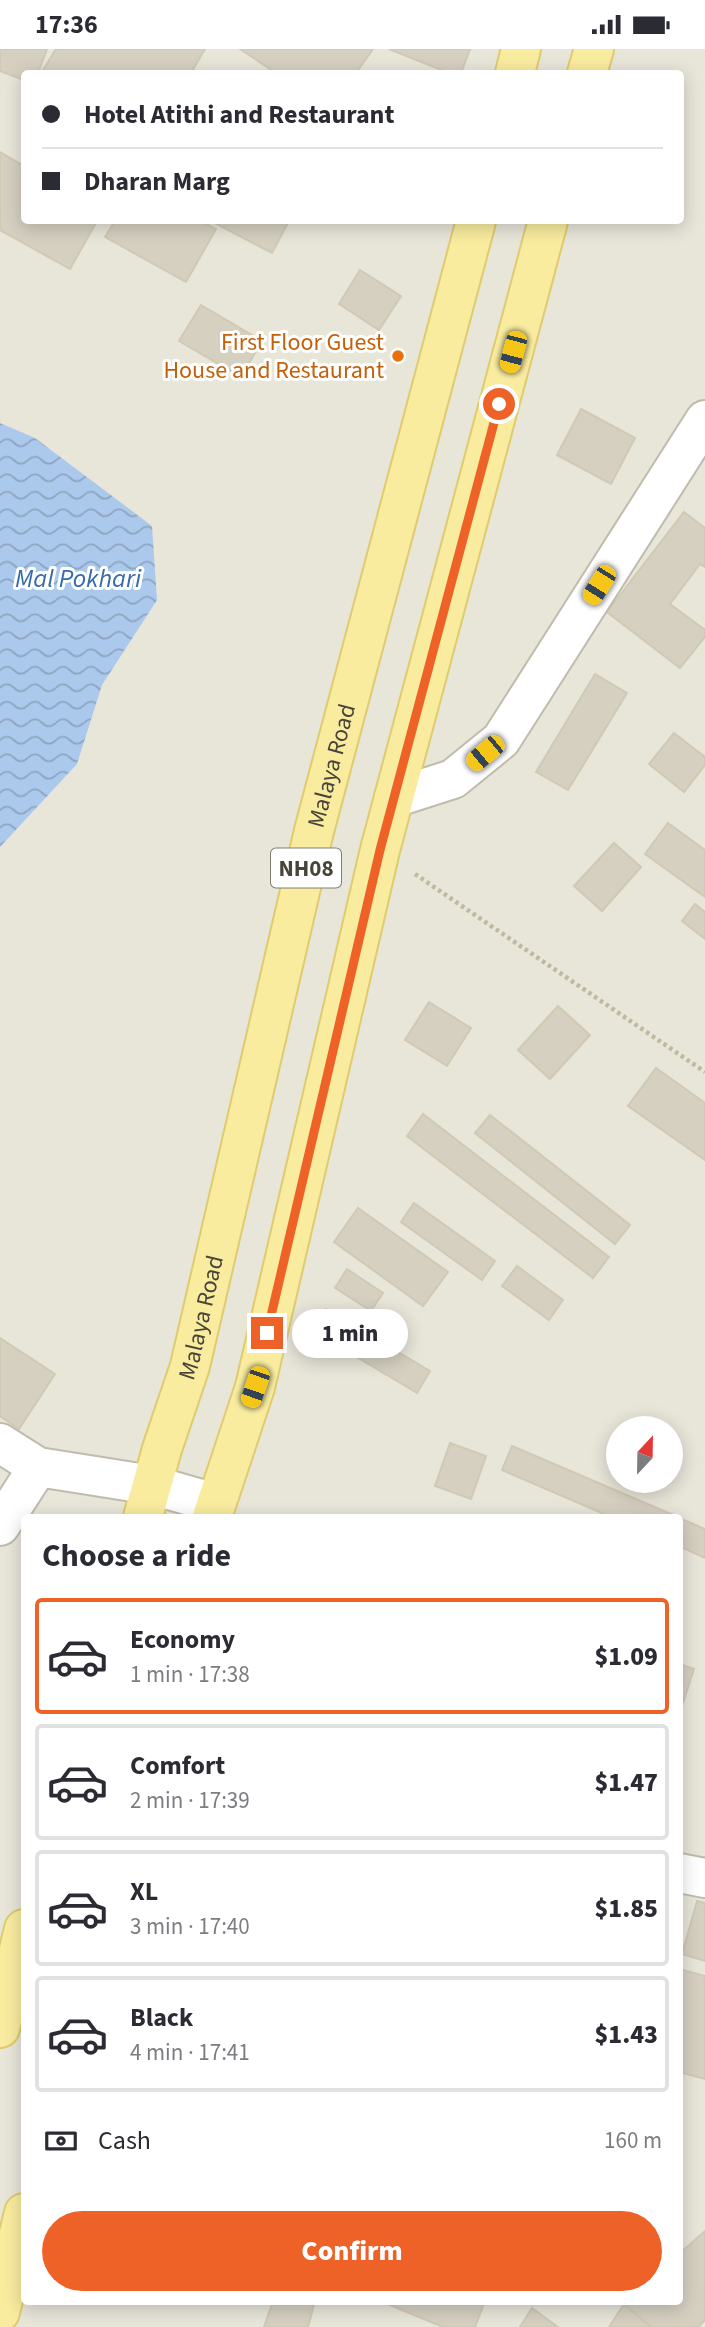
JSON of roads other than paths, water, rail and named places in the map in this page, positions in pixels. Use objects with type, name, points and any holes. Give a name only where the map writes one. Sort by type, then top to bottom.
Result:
[{"type":"main road","points":[[516,70],[521,49]]},
{"type":"main road","points":[[588,70],[594,49]]},
{"type":"main road","name":"Malaya Road","points":[[148,1501],[190,1366],[314,831],[475,224]]},
{"type":"main road","name":"NH08","points":[[214,1510],[255,1387],[380,850],[547,224]]},
{"type":"main road","points":[[0,2028],[21,1941]]},
{"type":"main road","points":[[0,2312],[21,2225]]},
{"type":"street","points":[[394,798],[453,779],[501,740],[705,420]]},
{"type":"street","points":[[0,1443],[38,1467],[148,1501],[214,1510]]},
{"type":"street","points":[[0,1526],[38,1467]]},
{"type":"street","points":[[683,1874],[705,1878]]},
{"type":"water","name":"Mal Pokhari","points":[[0,423],[35,438],[152,526],[157,600],[102,685],[77,764],[0,847]]},
{"type":"place","name":"First Floor Guest House and Restaurant","points":[[398,356]]}]
